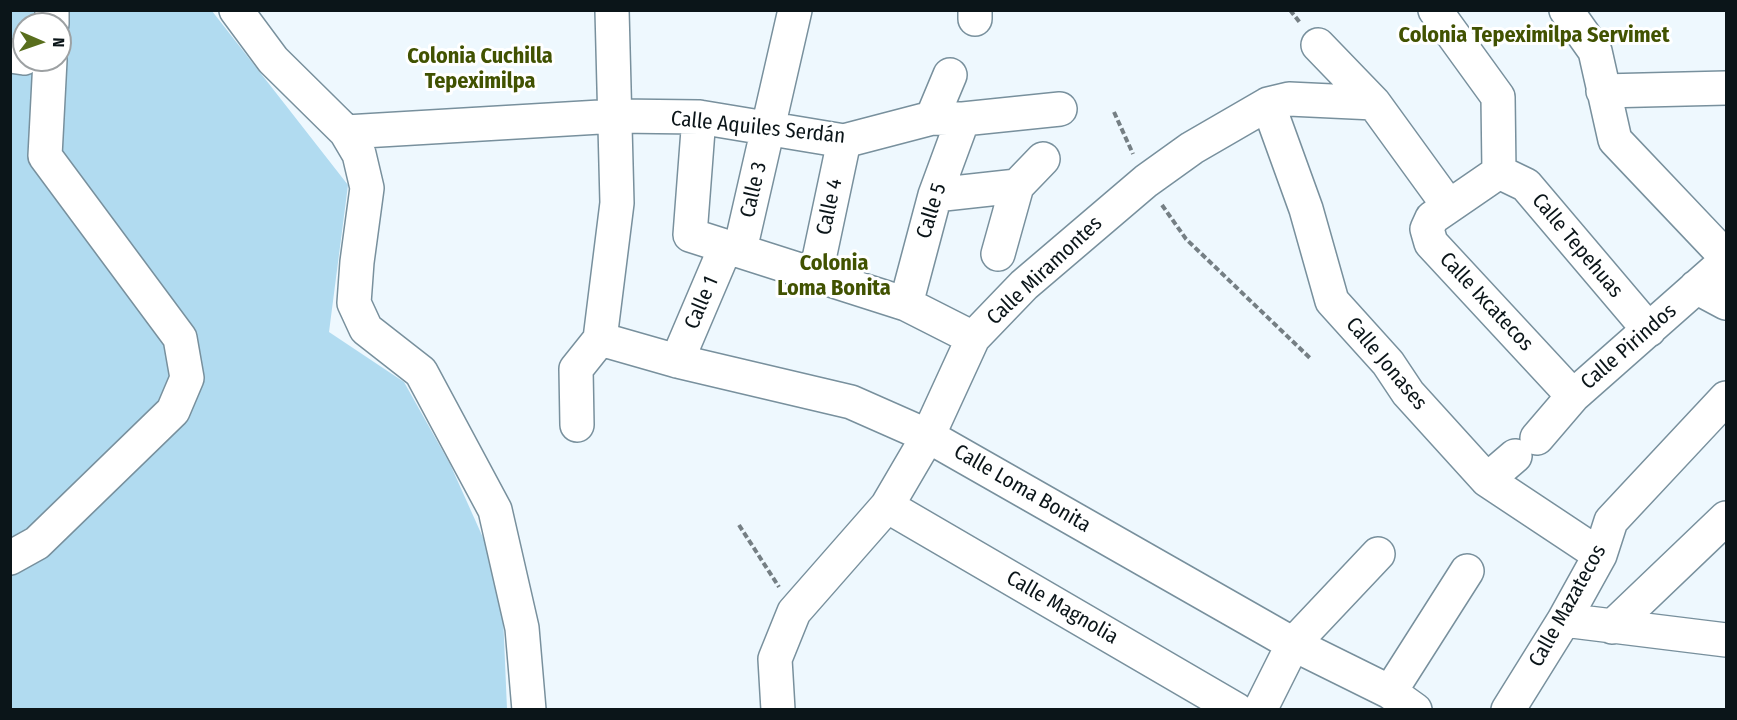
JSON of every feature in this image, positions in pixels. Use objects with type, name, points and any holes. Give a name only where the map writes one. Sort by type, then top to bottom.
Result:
[{"type":"street","points":[[236,10],[273,60],[346,132],[359,154],[367,188],[354,303],[366,329],[421,372],[495,510],[522,628],[529,710]]},
{"type":"street","points":[[578,425],[576,369],[600,339],[617,202],[617,116],[612,10]]},
{"type":"street","name":"Calle 3","points":[[733,248],[768,131],[795,10]]},
{"type":"street","points":[[1435,10],[1498,97],[1499,172]]},
{"type":"street","points":[[1566,10],[1595,51],[1615,140],[1726,259]]},
{"type":"street","points":[[1318,45],[1374,103],[1448,205]]},
{"type":"street","points":[[10,558],[37,543],[173,411],[187,378],[180,338],[45,156],[40,72]]},
{"type":"street","name":"Calle 5","points":[[906,304],[935,195],[948,119],[950,75]]},
{"type":"street","points":[[1603,91],[1726,88]]},
{"type":"street","name":"Calle Miramontes","points":[[782,707],[775,659],[794,612],[887,506],[928,436],[973,338],[1024,285],[1146,180],[1192,148],[1268,104],[1289,99],[1374,103]]},
{"type":"street","name":"Calle Jonases","points":[[1268,104],[1306,209],[1332,301],[1388,363],[1408,393],[1487,480],[1600,555]]},
{"type":"street","name":"Calle Aquiles Serdán","points":[[346,132],[617,116],[699,117],[768,131],[844,141],[948,119],[1060,109]]},
{"type":"street","points":[[699,117],[690,235],[816,273],[906,304],[973,338]]},
{"type":"street","name":"Calle 4","points":[[816,273],[844,141]]},
{"type":"street","points":[[998,254],[1017,186],[1043,159]]},
{"type":"street","name":"Calle Ixcatecos","points":[[1499,172],[1432,218],[1427,229],[1431,243],[1573,396]]},
{"type":"street","name":"Calle Tepehuas","points":[[1499,172],[1526,185],[1649,330]]},
{"type":"street","points":[[935,195],[1017,186]]},
{"type":"street","name":"Calle 1","points":[[677,361],[733,248]]},
{"type":"street","name":"Calle Pirindos","points":[[1487,480],[1526,447],[1573,396],[1726,259]]},
{"type":"street","points":[[1696,287],[1726,303]]},
{"type":"street","name":"Calle Loma Bonita","points":[[600,339],[677,361],[851,402],[928,436],[1293,644],[1403,701]]},
{"type":"street","name":"Calle Mazatecos","points":[[1508,710],[1564,620],[1600,555],[1611,521],[1726,398]]},
{"type":"street","name":"Calle Magnolia","points":[[887,506],[1237,710]]},
{"type":"street","points":[[1612,627],[1726,518]]},
{"type":"street","points":[[1260,710],[1293,644],[1378,554]]},
{"type":"street","points":[[1403,701],[1467,571]]},
{"type":"street","points":[[1564,620],[1726,640]]},
{"type":"path","points":[[1114,112],[1146,180],[1186,240],[1311,359]]},
{"type":"path","points":[[739,525],[794,612]]},
{"type":"shaded area","points":[[10,11],[212,11],[348,185],[329,332],[404,382],[450,464],[489,551],[503,615],[507,709],[11,709]]},
{"type":"district","name":"Colonia Tepeximilpa Servimet","points":[[1534,36]]},
{"type":"district","name":"Colonia Cuchilla Tepeximilpa","points":[[480,70]]},
{"type":"district","name":"Colonia Loma Bonita","points":[[834,276]]}]
